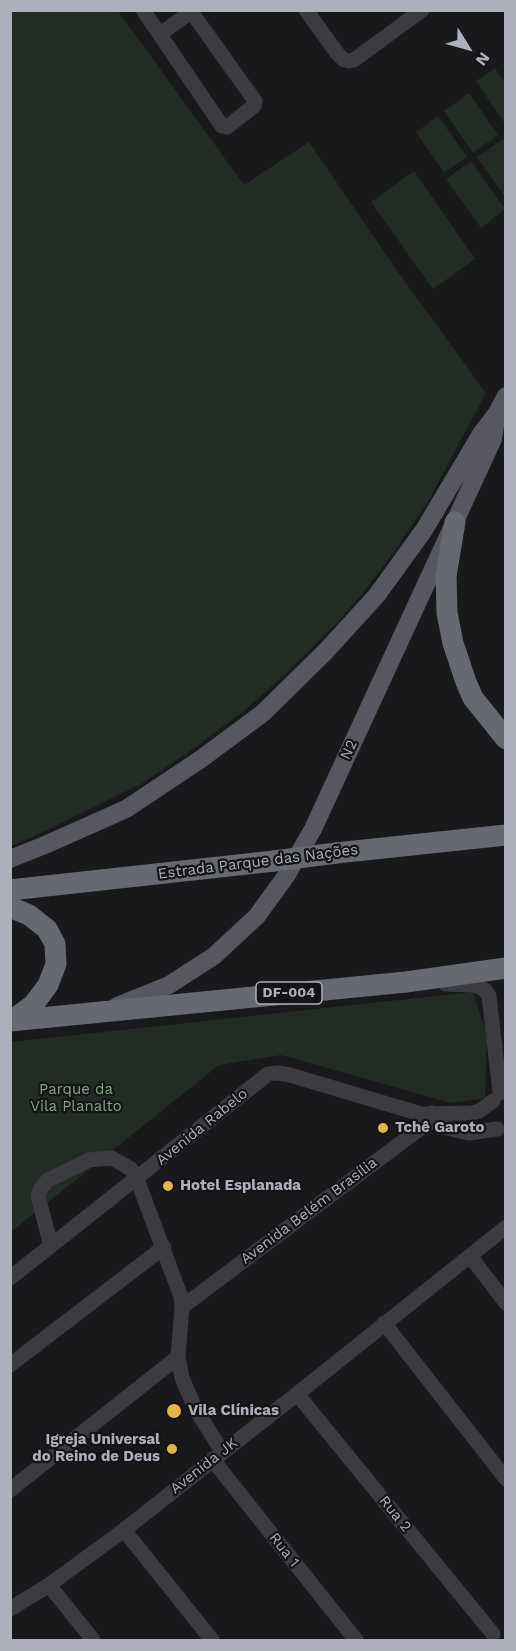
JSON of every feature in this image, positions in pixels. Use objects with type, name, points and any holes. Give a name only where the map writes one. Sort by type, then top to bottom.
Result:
[{"type":"highway","points":[[455,522],[446,576],[447,613],[453,643],[473,698],[506,740]]},
{"type":"highway","name":"Estrada Parque das Nações","points":[[10,890],[506,835]]},
{"type":"highway","points":[[10,907],[29,915],[47,929],[55,944],[56,964],[48,985],[33,1005],[10,1021]]},
{"type":"highway","name":"DF-004","points":[[10,1021],[406,982],[506,968]]},
{"type":"main road","name":"N2","points":[[10,859],[126,809],[201,759],[263,713],[326,651],[377,595],[424,530],[506,396]]},
{"type":"main road","name":"N2","points":[[107,1010],[169,985],[214,956],[257,916],[280,884],[313,829],[493,440],[497,413]]},
{"type":"street","points":[[143,10],[222,126],[227,127],[254,106],[255,101],[190,11],[160,34]]},
{"type":"street","points":[[306,10],[337,53],[344,60],[349,61],[364,53],[422,10]]},
{"type":"street","points":[[406,982],[471,984],[487,992],[491,1000],[500,1095],[490,1116],[501,1132]]},
{"type":"street","name":"Avenida Rabelo","points":[[10,1278],[268,1074],[290,1075],[428,1116]]},
{"type":"street","points":[[428,1116],[472,1113],[500,1095]]},
{"type":"street","points":[[428,1116],[443,1127],[469,1133],[501,1132]]},
{"type":"street","name":"Avenida Belém Brasília","points":[[182,1307],[428,1116]]},
{"type":"street","points":[[51,1246],[38,1196],[48,1180],[89,1160],[112,1158],[131,1169],[137,1179]]},
{"type":"street","name":"Rua 1","points":[[137,1179],[179,1290],[182,1307],[178,1358],[182,1378],[217,1455],[356,1641]]},
{"type":"street","name":"Avenida JK","points":[[10,1609],[49,1585],[123,1530],[506,1227]]},
{"type":"street","points":[[10,1365],[164,1247]]},
{"type":"street","points":[[470,1256],[506,1303]]},
{"type":"street","points":[[384,1323],[506,1479]]},
{"type":"street","points":[[10,1490],[178,1358]]},
{"type":"street","name":"Rua 2","points":[[297,1394],[495,1633]]},
{"type":"street","points":[[123,1530],[212,1641]]},
{"type":"street","points":[[49,1585],[93,1641]]},
{"type":"green space","points":[[11,10],[118,11],[244,185],[309,142],[398,272],[486,393],[429,500],[393,553],[363,593],[332,628],[284,675],[244,711],[141,784],[11,846]]},
{"type":"green space","points":[[495,68],[505,83],[505,124],[476,81]]},
{"type":"green space","points":[[469,93],[498,135],[473,153],[444,111]]},
{"type":"green space","points":[[438,116],[467,157],[444,173],[416,132]]},
{"type":"green space","points":[[503,139],[505,143],[505,197],[477,157]]},
{"type":"green space","points":[[471,161],[505,209],[481,228],[446,179]]},
{"type":"green space","points":[[414,171],[475,259],[433,289],[371,202]]},
{"type":"green space","name":"Parque da Vila Planalto","points":[[473,992],[487,1036],[485,1098],[451,1103],[281,1055],[219,1065],[11,1232],[11,1042]]},
{"type":"place","name":"Tchê Garoto","points":[[383,1128]]},
{"type":"place","name":"Hotel Esplanada","points":[[168,1186]]},
{"type":"place","name":"Vila Clínicas","points":[[174,1411]]},
{"type":"place","name":"Igreja Universal do Reino de Deus","points":[[172,1449]]}]
